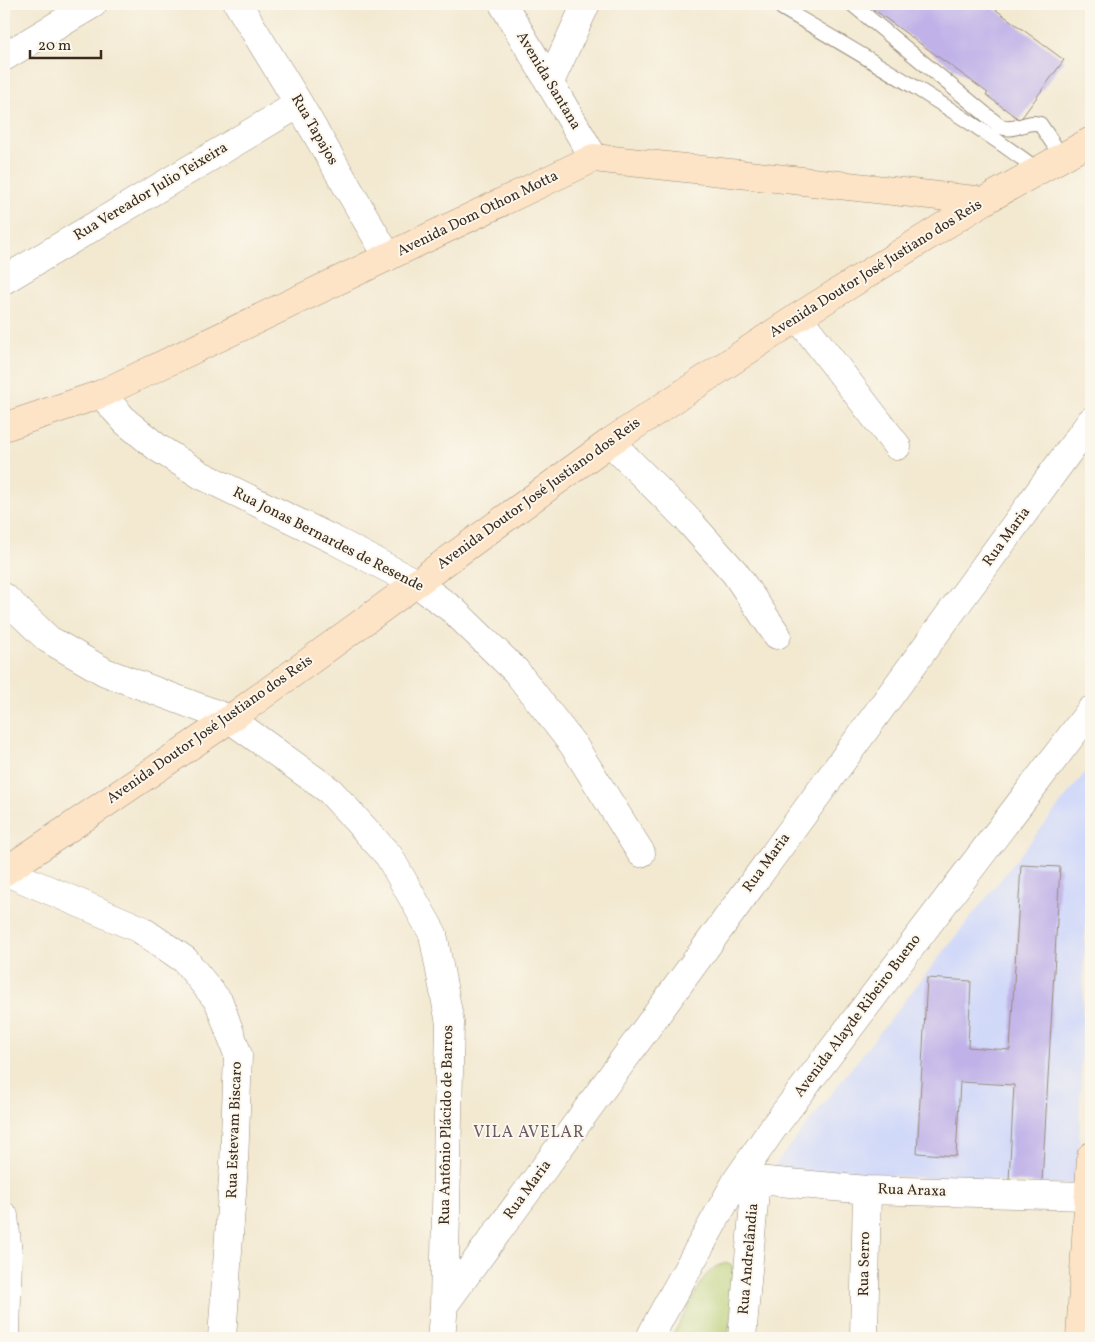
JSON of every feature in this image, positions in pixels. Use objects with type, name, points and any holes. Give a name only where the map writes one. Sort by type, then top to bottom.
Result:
[{"type":"main road","name":"Avenida Doutor José Justiano dos Reis","points":[[4,871],[230,719],[610,442],[798,317],[984,201],[1091,141]]},
{"type":"main road","points":[[594,158],[984,201]]},
{"type":"main road","name":"Avenida Dom Othon Motta","points":[[4,427],[101,394],[594,158]]},
{"type":"main road","points":[[1080,1338],[1091,1156]]},
{"type":"street","points":[[4,57],[93,4]]},
{"type":"street","name":"Rua Tapajos","points":[[238,4],[388,257]]},
{"type":"street","name":"Avenida Santana","points":[[503,4],[594,158]]},
{"type":"street","points":[[550,82],[586,4]]},
{"type":"street","name":"Rua Vereador Julio Teixeira","points":[[4,280],[299,104]]},
{"type":"street","points":[[798,317],[897,446]]},
{"type":"street","name":"Rua Jonas Bernardes de Resende","points":[[101,394],[126,422],[158,448],[201,475],[334,540],[416,583],[453,610],[516,671],[574,746],[641,853]]},
{"type":"street","name":"Rua Maria","points":[[444,1305],[1091,422]]},
{"type":"street","points":[[610,442],[686,518],[735,573],[777,635]]},
{"type":"street","name":"Rua Antônio Plácido de Barros","points":[[4,597],[48,640],[105,672],[230,719],[330,791],[389,856],[433,934],[450,1022],[444,1305],[441,1338]]},
{"type":"street","name":"Avenida Alayde Ribeiro Bueno","points":[[650,1338],[660,1318],[746,1180],[773,1128],[1091,710]]},
{"type":"street","name":"Rua Estevam Biscaro","points":[[4,871],[140,929],[185,960],[219,1002],[238,1055],[234,1164],[222,1338]]},
{"type":"street","name":"Rua Araxa","points":[[746,1180],[866,1190],[1088,1196]]},
{"type":"street","name":"Rua Andrelândia","points":[[742,1338],[746,1180]]},
{"type":"street","name":"Rua Serro","points":[[864,1338],[866,1190]]},
{"type":"street","points":[[4,1216],[8,1252],[6,1338]]},
{"type":"lane","points":[[779,4],[782,8],[874,62],[1004,144],[1038,170]]},
{"type":"lane","points":[[852,4],[1002,127],[1008,130],[1037,122],[1040,124],[1062,157]]},
{"type":"shaded area","points":[[1091,765],[1091,816],[1084,959],[1078,1185],[771,1170]]},
{"type":"green space","points":[[726,1263],[734,1267],[735,1276],[728,1338],[671,1338],[705,1276],[715,1267]]},
{"type":"building","points":[[866,4],[988,4],[1064,60],[1020,120],[986,95],[988,93]]},
{"type":"building","points":[[1021,865],[1060,867],[1042,1183],[1009,1181],[1014,1085],[960,1082],[956,1156],[917,1153],[927,978],[971,981],[968,1047],[1010,1050]]},
{"type":"district","name":"VILA AVELAR","points":[[529,1133]]}]
